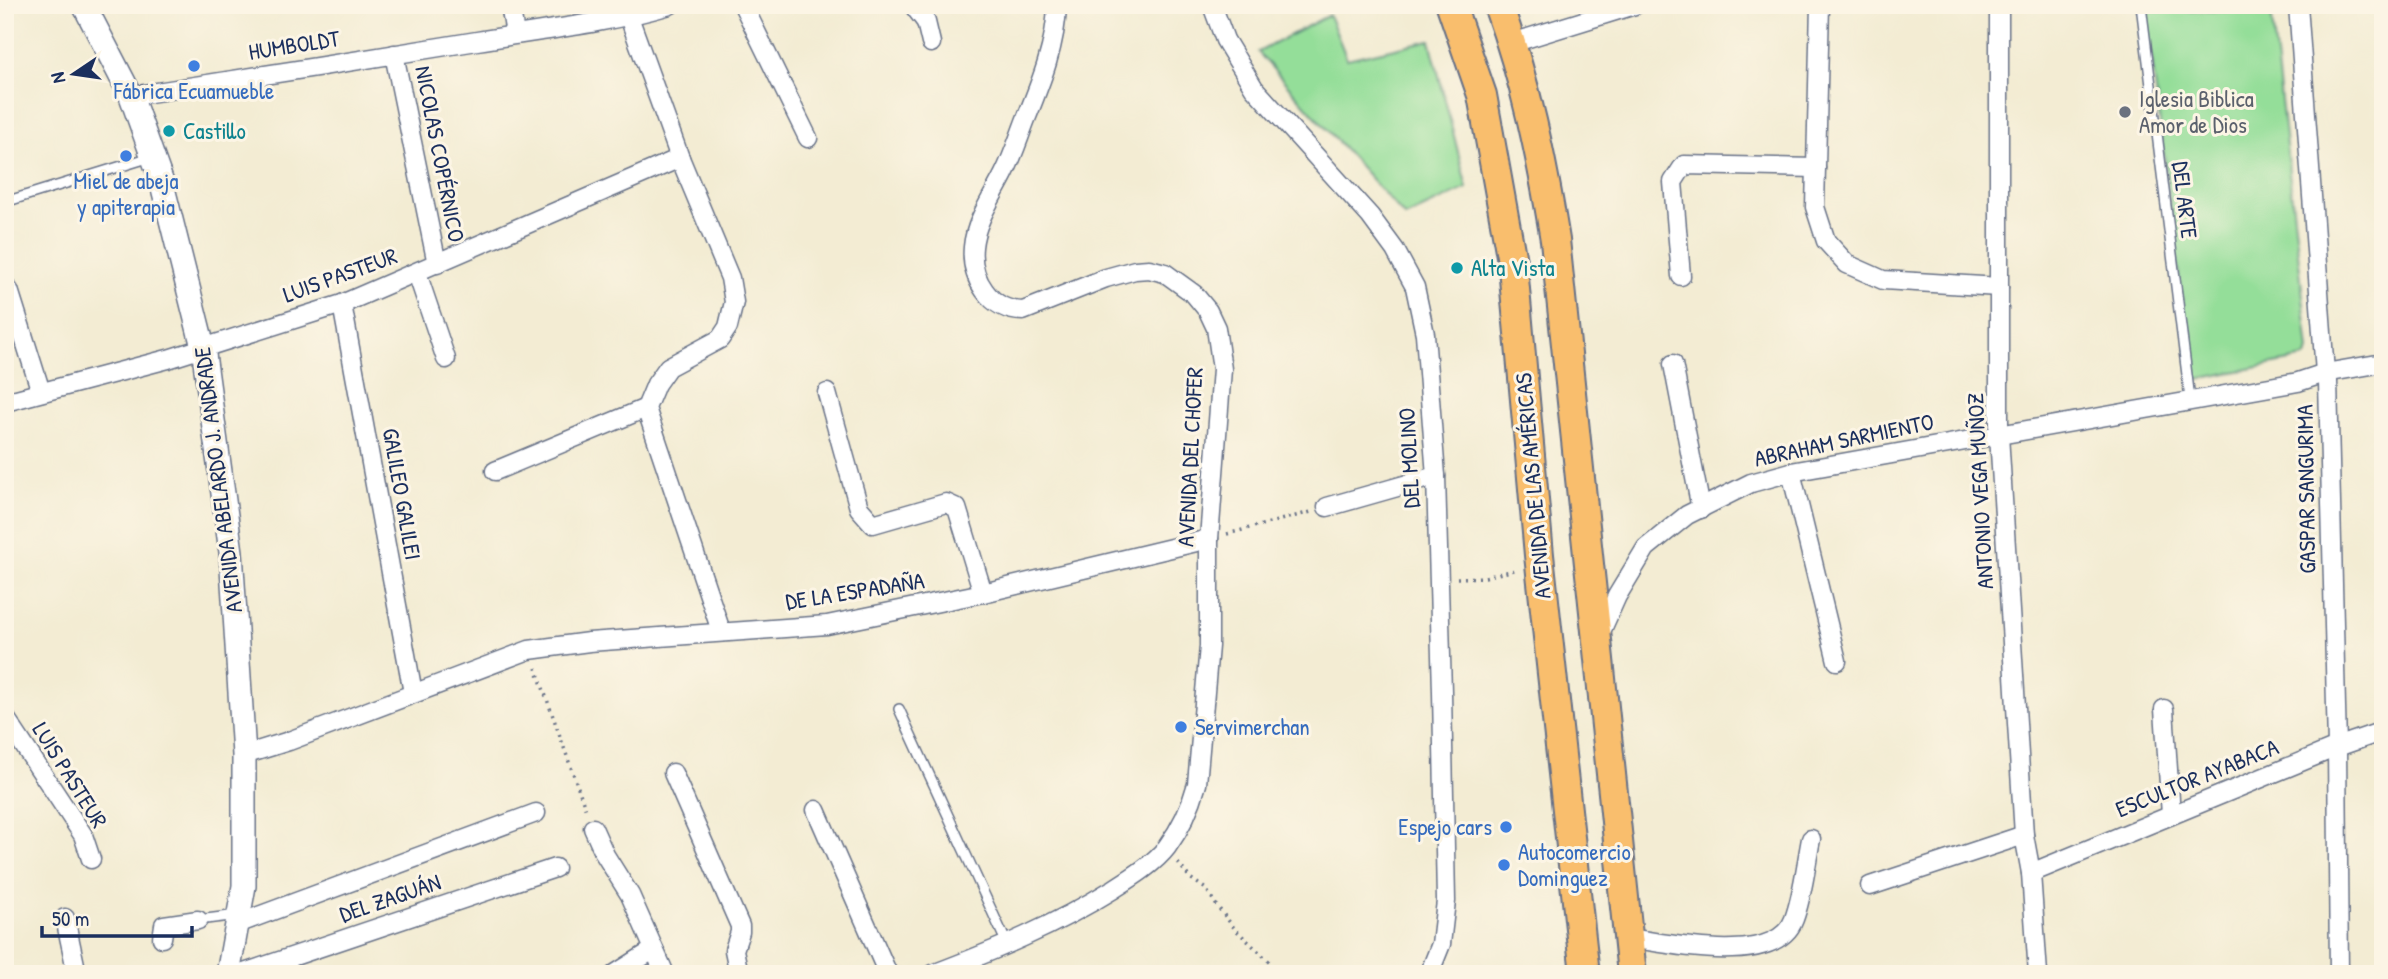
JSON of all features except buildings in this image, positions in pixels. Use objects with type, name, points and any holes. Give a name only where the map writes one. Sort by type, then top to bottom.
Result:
[{"type":"main road","name":"AVENIDA DE LAS AMÉRICAS","points":[[1451,5],[1482,95],[1513,267],[1539,555],[1585,974]]},
{"type":"main road","name":"AVENIDA DE LAS AMÉRICAS","points":[[1499,5],[1512,43],[1541,153],[1555,240],[1632,974]]},
{"type":"street","name":"AVENIDA ABELARDO J. ANDRADE","points":[[84,5],[131,96],[161,180],[203,347],[231,552],[244,755],[244,886],[228,974]]},
{"type":"street","points":[[510,5],[515,34]]},
{"type":"street","name":"HUMBOLDT","points":[[131,96],[629,17],[670,5]]},
{"type":"street","points":[[743,5],[808,138]]},
{"type":"street","points":[[913,5],[926,22],[931,43]]},
{"type":"street","name":"AVENIDA DEL CHOFER","points":[[933,974],[1008,946],[1092,902],[1129,879],[1166,848],[1192,802],[1197,784],[1209,646],[1209,540],[1222,369],[1216,328],[1208,311],[1194,294],[1165,273],[1142,269],[1106,278],[1023,311],[1013,311],[1002,307],[981,287],[973,262],[973,246],[978,227],[1006,169],[1044,74],[1056,28],[1057,5]]},
{"type":"street","name":"DEL MOLINO","points":[[1212,5],[1225,40],[1254,88],[1370,216],[1395,250],[1415,288],[1425,334],[1436,476],[1446,901],[1441,944],[1429,974]]},
{"type":"street","points":[[1512,43],[1635,5]]},
{"type":"street","points":[[1820,5],[1815,207],[1826,242],[1847,264],[1883,280],[1999,288]]},
{"type":"street","name":"ANTONIO VEGA MUÑOZ","points":[[1999,5],[1999,435],[2024,835],[2031,873],[2038,974]]},
{"type":"street","name":"GASPAR SANGURIMA","points":[[2298,5],[2325,373],[2328,381],[2337,747],[2339,974]]},
{"type":"street","points":[[629,17],[680,158],[730,278],[734,302],[728,327],[720,339],[668,367],[656,384],[646,408],[721,631]]},
{"type":"street","name":"NICOLAS COPÉRNICO","points":[[394,54],[437,264]]},
{"type":"street","name":"LUIS PASTEUR","points":[[5,402],[168,359],[342,304],[680,158]]},
{"type":"street","points":[[1681,276],[1673,182],[1684,165],[1816,168]]},
{"type":"street","points":[[416,273],[446,359]]},
{"type":"street","points":[[9,290],[41,392]]},
{"type":"street","name":"GALILEO GALILEI","points":[[342,304],[413,693]]},
{"type":"street","name":"ABRAHAM SARMIENTO","points":[[1596,645],[1617,596],[1646,548],[1687,515],[1751,483],[1791,472],[2190,399],[2298,382],[2325,373],[2383,363]]},
{"type":"street","points":[[1672,365],[1701,509]]},
{"type":"street","points":[[827,393],[859,508],[866,518],[873,524],[946,503],[957,508],[983,593]]},
{"type":"street","points":[[495,471],[646,408]]},
{"type":"street","points":[[1791,472],[1837,661]]},
{"type":"street","points":[[1327,507],[1436,476]]},
{"type":"street","name":"DE LA ESPADAÑA","points":[[244,755],[289,741],[529,650],[589,642],[827,625],[983,593],[1209,540]]},
{"type":"street","points":[[2164,709],[2171,815]]},
{"type":"street","name":"LUIS PASTEUR","points":[[5,717],[83,835],[92,859]]},
{"type":"street","name":"ESCULTOR AYABACA","points":[[2031,873],[2337,747],[2383,731]]},
{"type":"street","points":[[673,773],[740,926],[734,950],[739,974]]},
{"type":"street","points":[[816,810],[888,974]]},
{"type":"street","points":[[238,919],[536,813]]},
{"type":"street","points":[[593,828],[605,855],[630,895],[665,974]]},
{"type":"street","points":[[1870,886],[2024,835]]},
{"type":"street","points":[[1628,938],[1712,949],[1754,948],[1771,942],[1784,933],[1794,921],[1811,839]]},
{"type":"street","name":"DEL ZAGUÁN","points":[[241,974],[555,868]]},
{"type":"street","points":[[65,918],[77,974]]},
{"type":"street","points":[[162,938],[164,926],[198,920]]},
{"type":"street","points":[[615,974],[653,950]]},
{"type":"lane","name":"DEL ARTE","points":[[2141,5],[2190,399]]},
{"type":"lane","points":[[5,202],[152,157]]},
{"type":"lane","points":[[900,709],[1008,946]]},
{"type":"lane","points":[[198,920],[238,919]]},
{"type":"path","points":[[1209,540],[1327,507]]},
{"type":"path","points":[[1438,579],[1485,577],[1522,568]]},
{"type":"path","points":[[529,650],[593,828]]},
{"type":"path","points":[[1166,848],[1190,878],[1206,889],[1229,921],[1272,964],[1277,974]]},
{"type":"green space","points":[[2146,11],[2271,11],[2309,351],[2305,358],[2192,380]]},
{"type":"green space","points":[[1329,15],[1347,59],[1430,40],[1467,188],[1405,217],[1258,52]]},
{"type":"place","name":"Fábrica Ecuamueble","points":[[194,66]]},
{"type":"place","name":"Iglesia Biblica Amor de Dios","points":[[2125,112]]},
{"type":"place","name":"Castillo","points":[[169,131]]},
{"type":"place","name":"Miel de abeja y apiterapia","points":[[126,156]]},
{"type":"place","name":"Alta Vista","points":[[1457,268]]},
{"type":"place","name":"Servimerchan","points":[[1181,727]]},
{"type":"place","name":"Espejo cars","points":[[1506,827]]},
{"type":"place","name":"Autocomercio Dominguez","points":[[1504,865]]}]
